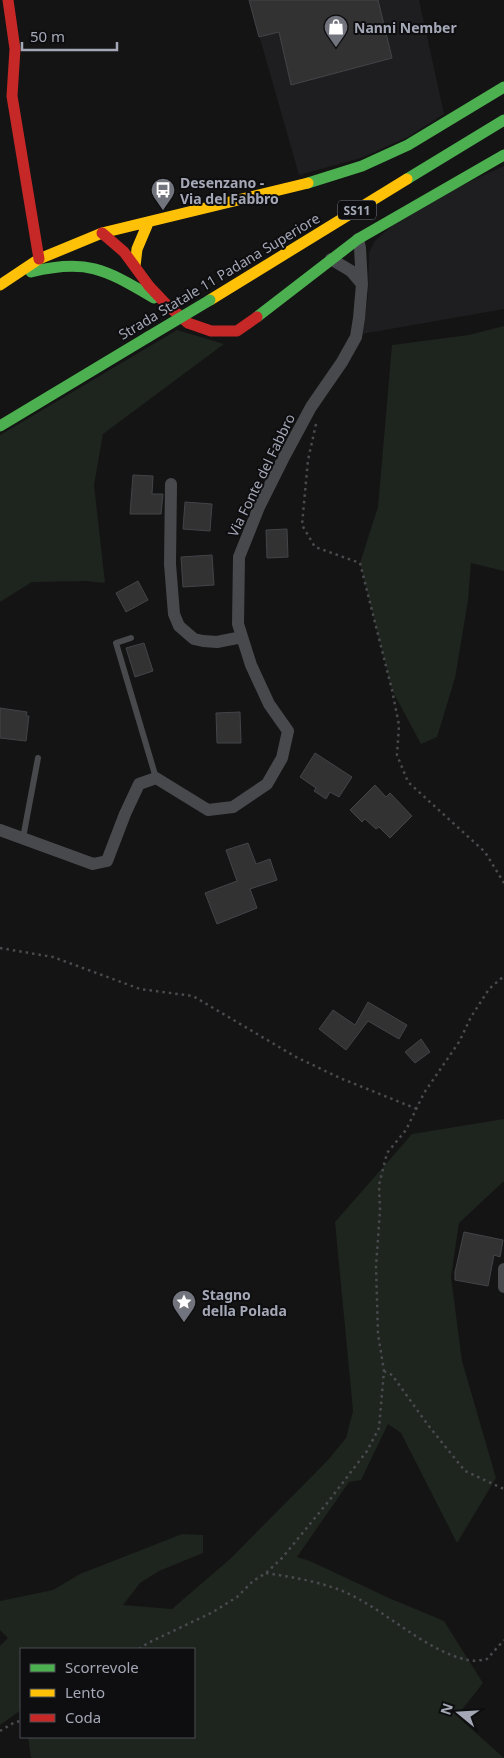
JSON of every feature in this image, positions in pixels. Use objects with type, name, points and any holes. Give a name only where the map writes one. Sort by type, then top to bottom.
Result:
[{"type":"main road","points":[[8,0],[15,49],[12,96],[40,259]]},
{"type":"main road","points":[[0,285],[40,259],[102,233],[307,183],[362,166],[415,141],[504,87]]},
{"type":"main road","name":"Strada Statale 11 Padana Superiore","points":[[0,426],[504,120]]},
{"type":"main road","points":[[102,233],[124,252],[149,286],[188,323],[211,331],[237,331],[266,311],[358,239],[504,155]]},
{"type":"main road","points":[[135,266],[135,253],[138,243],[148,223]]},
{"type":"main road","points":[[102,233],[104,254],[112,274]]},
{"type":"main road","points":[[13,277],[45,268],[71,264],[98,268],[166,304]]},
{"type":"street","name":"Via Fonte del Fabbro","points":[[156,778],[208,810],[233,807],[267,784],[282,758],[288,731],[269,704],[251,665],[238,624],[239,557],[259,507],[297,433],[311,407],[342,362],[356,337],[362,284],[358,239]]},
{"type":"street","points":[[332,258],[351,270],[362,284]]},
{"type":"street","points":[[171,484],[170,564],[174,614],[179,626],[194,639],[203,641],[217,642],[242,637]]},
{"type":"street","points":[[0,830],[93,864],[107,860],[139,784],[156,778]]},
{"type":"street","points":[[504,1269],[504,1286]]},
{"type":"lane","points":[[131,638],[116,643],[156,778]]},
{"type":"lane","points":[[23,838],[38,758]]},
{"type":"path","points":[[317,422],[308,460],[302,525],[315,547],[360,563],[394,699],[399,725],[397,755],[408,782],[485,852],[504,882]]},
{"type":"path","points":[[0,948],[53,957],[140,989],[193,996],[296,1057],[340,1078],[417,1109]]},
{"type":"path","points":[[140,1648],[181,1626],[213,1612],[237,1597],[266,1573],[282,1558],[328,1502],[366,1451],[379,1428],[384,1372],[378,1334],[376,1267],[380,1210],[379,1185],[387,1153],[406,1130],[424,1093],[459,1042],[471,1017],[489,989],[504,976]]},
{"type":"path","points":[[384,1372],[392,1375],[428,1425],[465,1471],[504,1489]]},
{"type":"path","points":[[266,1573],[303,1579],[341,1590],[392,1618],[438,1649],[469,1661],[487,1659],[504,1640]]},
{"type":"path","points":[[0,1732],[20,1721]]},
{"type":"shaded area","points":[[249,0],[419,0],[444,114],[408,137],[361,158],[299,175]]},
{"type":"shaded area","points":[[504,166],[504,309],[362,334],[368,295],[369,253],[374,242],[411,208]]},
{"type":"shaded area","points":[[504,326],[504,571],[471,563],[468,600],[455,678],[437,737],[421,744],[392,690],[360,563],[378,507],[392,345],[469,335]]},
{"type":"shaded area","points":[[177,330],[224,344],[103,434],[94,485],[105,583],[87,581],[32,582],[0,602],[0,435]]},
{"type":"shaded area","points":[[504,1119],[504,1181],[459,1223],[451,1277],[462,1361],[496,1478],[457,1543],[401,1433],[388,1424],[361,1480],[349,1482],[297,1557],[310,1561],[444,1621],[483,1683],[457,1716],[504,1758],[31,1758],[28,1738],[195,1738],[195,1648],[20,1648],[20,1711],[0,1725],[0,1646],[8,1638],[0,1630],[0,1601],[53,1590],[80,1574],[182,1534],[203,1535],[203,1553],[159,1571],[140,1583],[123,1605],[172,1609],[230,1559],[328,1460],[346,1438],[353,1411],[335,1222],[412,1134]]},
{"type":"building","name":"Nanni Nember","points":[[249,0],[378,0],[392,58],[291,85],[279,32],[259,37]]},
{"type":"building","points":[[133,475],[153,476],[152,494],[163,494],[161,514],[130,514]]},
{"type":"building","points":[[185,502],[212,504],[210,531],[183,529]]},
{"type":"building","points":[[287,529],[288,557],[267,558],[266,530]]},
{"type":"building","points":[[212,555],[214,585],[183,587],[181,557]]},
{"type":"building","points":[[138,581],[148,600],[126,612],[116,593]]},
{"type":"building","points":[[144,643],[153,671],[135,677],[126,648]]},
{"type":"building","points":[[0,708],[27,712],[26,716],[29,716],[26,741],[0,738]]},
{"type":"building","points":[[240,712],[241,743],[217,743],[216,713]]},
{"type":"building","points":[[315,753],[352,777],[339,797],[330,792],[326,799],[314,791],[316,788],[300,777]]},
{"type":"building","points":[[375,785],[386,797],[390,793],[412,816],[390,838],[379,827],[376,829],[365,819],[362,822],[350,810]]},
{"type":"building","points":[[248,843],[256,864],[270,859],[277,880],[250,889],[257,908],[217,924],[205,893],[237,881],[226,850]]},
{"type":"building","points":[[368,1002],[407,1025],[399,1039],[368,1021],[346,1050],[319,1029],[333,1010],[355,1025]]},
{"type":"building","points":[[421,1039],[430,1052],[415,1063],[405,1052]]},
{"type":"building","points":[[464,1232],[503,1240],[500,1257],[494,1255],[488,1286],[455,1280]]},
{"type":"traffic: fast","points":[[308,183],[362,166],[408,145],[504,87]]},
{"type":"traffic: fast","points":[[407,179],[504,120]]},
{"type":"traffic: fast","points":[[257,317],[358,239],[504,155]]},
{"type":"traffic: fast","points":[[31,272],[68,266],[96,269],[123,280],[154,298]]},
{"type":"traffic: fast","points":[[148,337],[210,300]]},
{"type":"traffic: fast","points":[[0,426],[148,337]]},
{"type":"traffic: slow","points":[[210,300],[407,179]]},
{"type":"traffic: slow","points":[[0,285],[39,259],[102,233],[308,183]]},
{"type":"traffic: slow","points":[[135,266],[137,249],[148,223]]},
{"type":"traffic: jam","points":[[8,0],[15,49],[12,96],[39,259]]},
{"type":"traffic: jam","points":[[102,233],[124,252],[149,286],[188,323],[211,331],[237,331],[257,317]]},
{"type":"place","name":"Nanni Nember","points":[[336,48]]},
{"type":"place","name":"Desenzano - Via del Fabbro","points":[[163,211]]},
{"type":"place","name":"Stagno della Polada","points":[[184,1323]]}]
